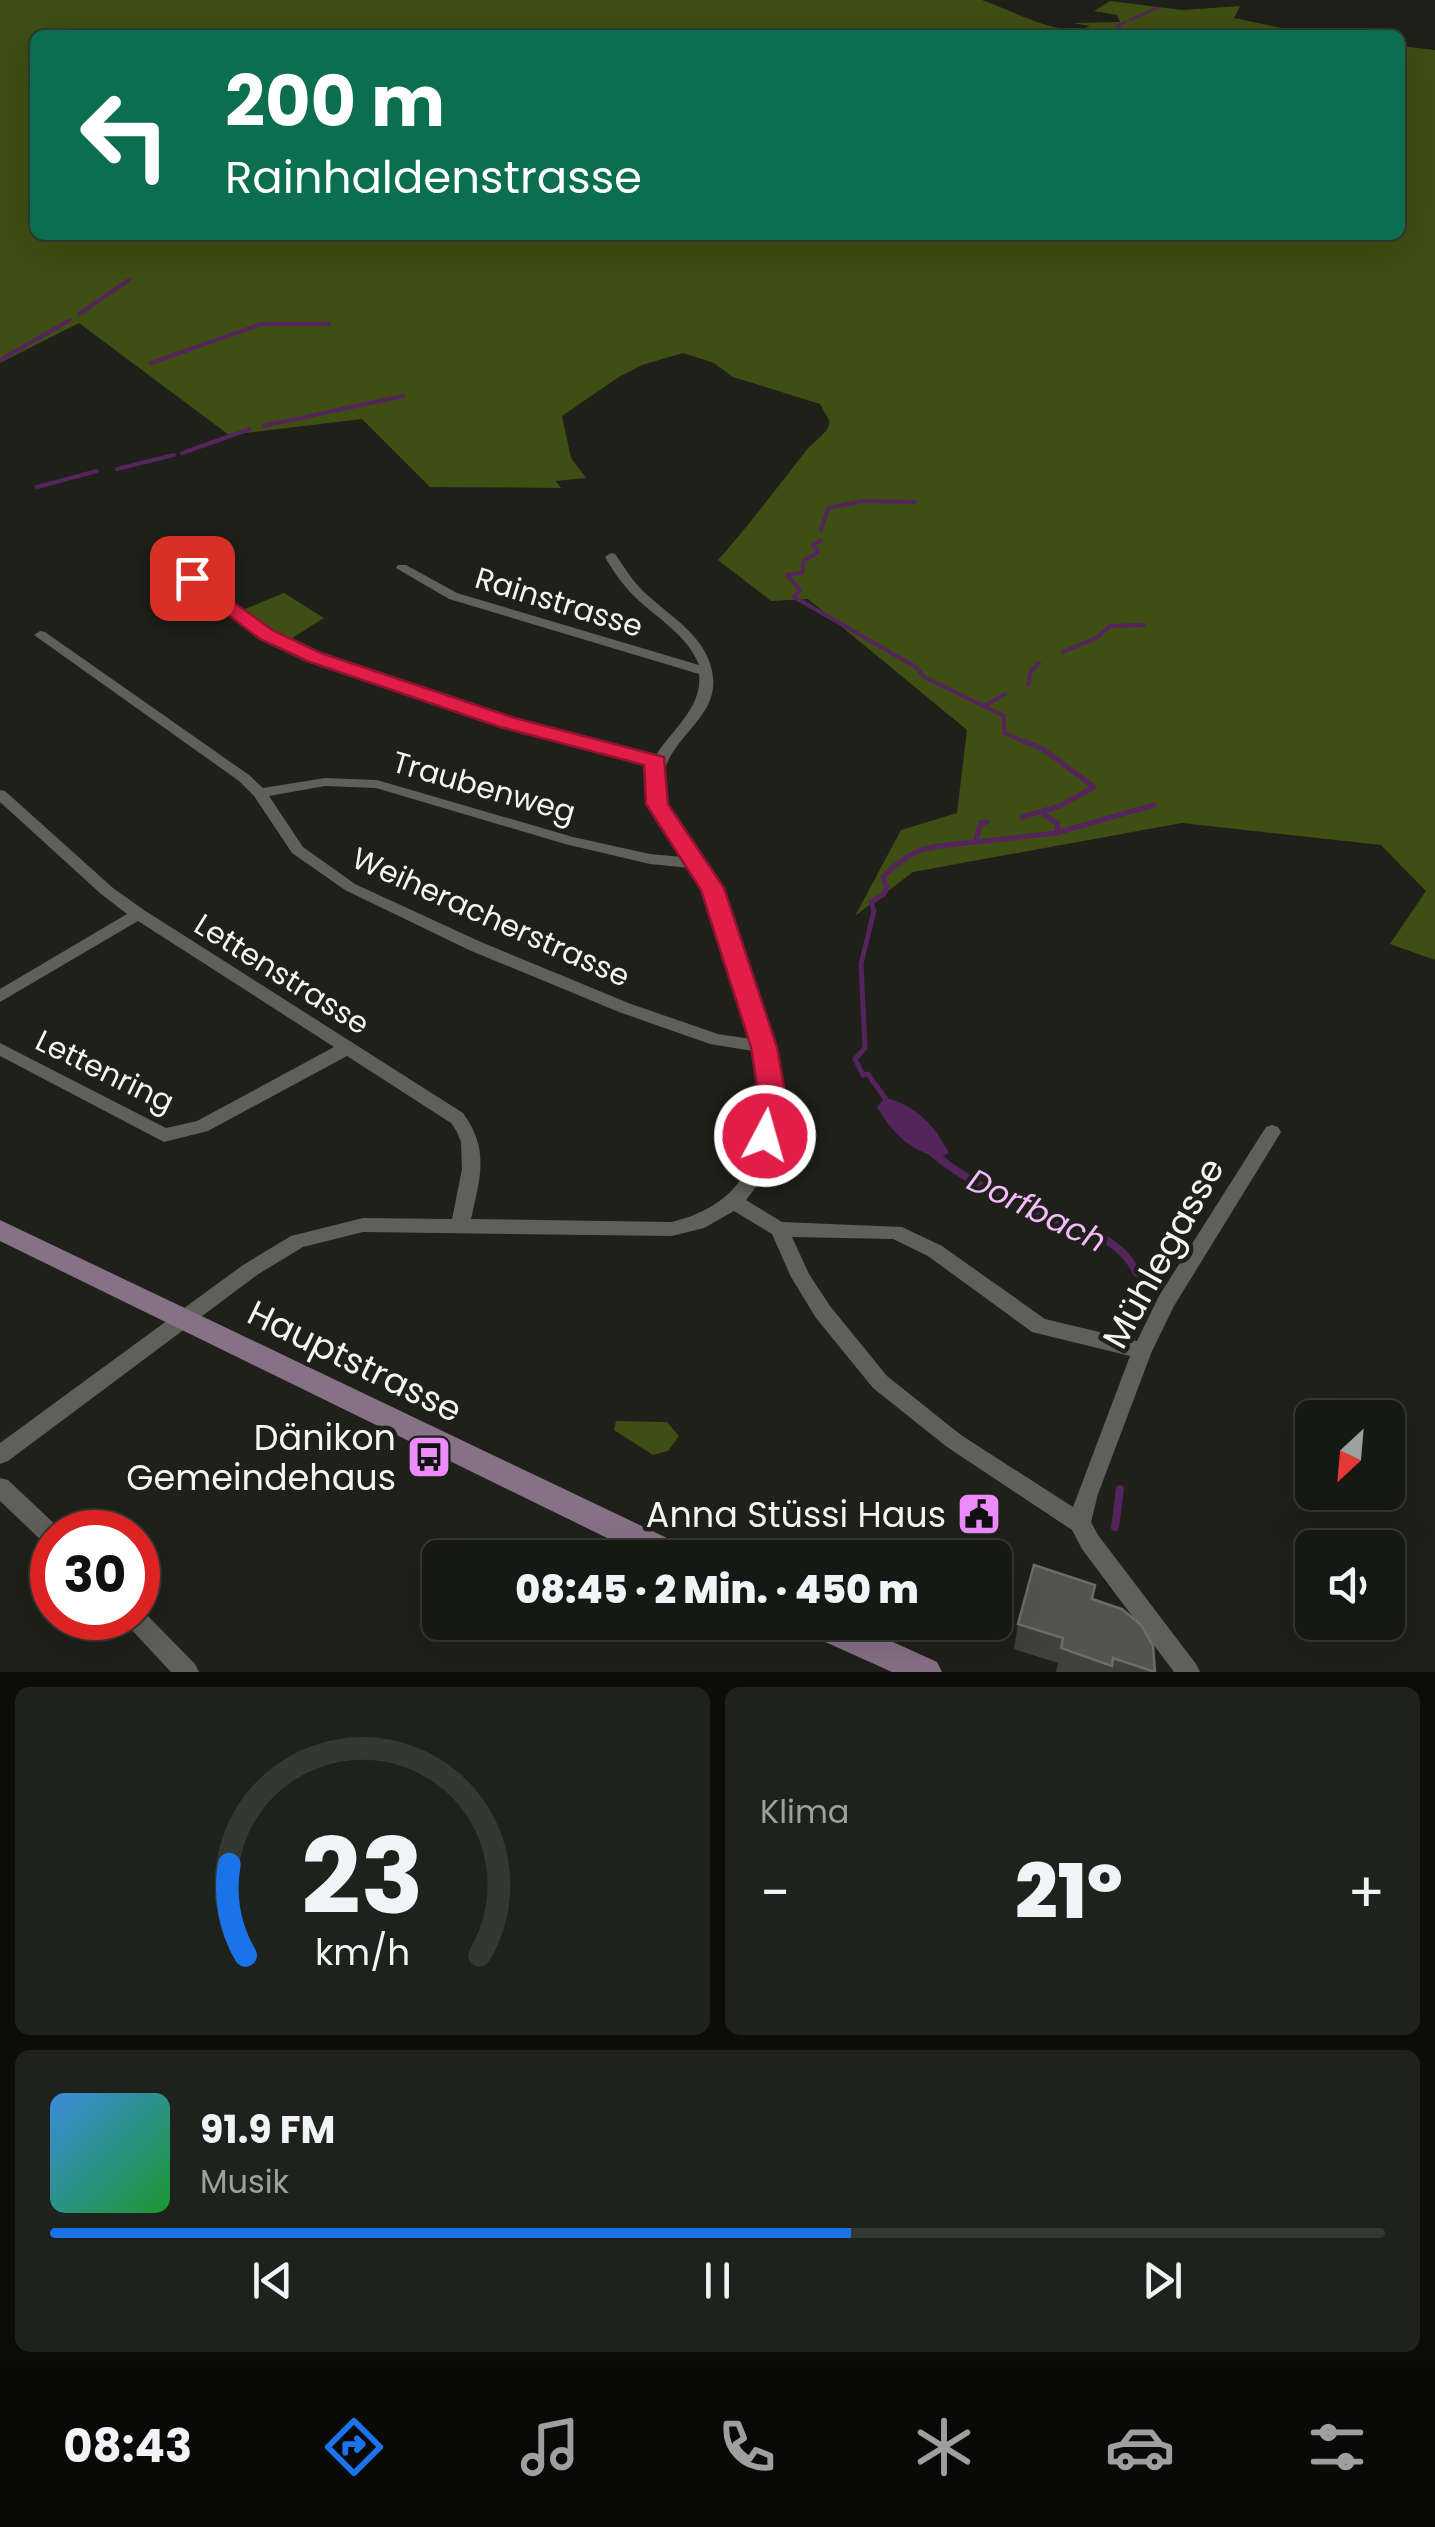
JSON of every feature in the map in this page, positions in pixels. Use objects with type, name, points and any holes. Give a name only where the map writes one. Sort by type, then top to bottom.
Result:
[{"type":"street","points":[[0,1454],[298,1240],[363,1225],[672,1229],[698,1223],[734,1202],[752,1183],[760,1167],[770,1086],[764,1047],[712,888],[657,804],[653,773],[656,762],[708,697],[707,672],[696,647],[639,594],[611,557]]},
{"type":"street","name":"Rainstrasse","points":[[402,568],[480,606],[707,672]]},
{"type":"street","points":[[192,578],[267,635],[329,663],[507,722],[656,762]]},
{"type":"street","name":"Weiheracherstrasse","points":[[40,635],[260,792],[296,850],[350,887],[475,946],[625,1008],[716,1040],[764,1047]]},
{"type":"street","name":"Traubenweg","points":[[260,792],[325,782],[377,784],[570,840],[650,859],[692,862]]},
{"type":"street","name":"Lettenstrasse","points":[[0,794],[107,892],[442,1106],[464,1125],[471,1137],[473,1154],[460,1224]]},
{"type":"street","points":[[0,996],[138,914]]},
{"type":"street","name":"Lettenring","points":[[0,1048],[164,1135],[202,1126],[347,1048]]},
{"type":"street","name":"Mühlegasse","points":[[1080,1523],[1087,1494],[1142,1351],[1166,1302],[1272,1132]]},
{"type":"street","points":[[734,1202],[778,1229],[880,1229],[909,1237],[1039,1326],[1142,1351]]},
{"type":"street","points":[[778,1229],[800,1277],[823,1312],[880,1382],[954,1441],[1080,1523],[1188,1672]]},
{"type":"street","name":"Hauptstrasse","points":[[0,1230],[641,1540]]},
{"type":"street","points":[[0,1487],[30,1515]]},
{"type":"street","points":[[156,1640],[187,1672]]},
{"type":"street","points":[[854,1640],[926,1672]]},
{"type":"green space","points":[[0,0],[982,0],[1065,29],[1090,26],[1073,23],[1120,22],[1117,15],[1094,11],[1110,1],[1182,10],[1240,6],[1234,18],[1292,30],[30,30],[30,240],[1405,240],[1405,47],[1435,50],[1435,960],[1390,944],[1426,891],[1381,845],[1182,823],[913,872],[855,916],[901,830],[957,813],[967,730],[808,599],[771,601],[718,560],[826,431],[830,422],[820,404],[733,377],[714,363],[683,353],[642,365],[562,416],[571,458],[586,478],[556,481],[561,488],[430,487],[362,419],[229,435],[79,323],[0,363]]},
{"type":"green space","points":[[284,593],[324,618],[289,640],[240,611]]},
{"type":"green space","points":[[616,1421],[667,1422],[679,1436],[668,1451],[653,1455],[614,1430]]},
{"type":"shaded area","points":[[885,1098],[906,1105],[923,1118],[949,1153],[938,1158],[902,1139],[877,1107]]},
{"type":"building","points":[[1034,1565],[1095,1585],[1092,1599],[1122,1609],[1141,1625],[1153,1646],[1155,1672],[1113,1658],[1112,1666],[1061,1648],[1063,1638],[1018,1624]]},
{"type":"waterway","points":[[1130,20],[1157,8]]},
{"type":"waterway","points":[[1123,30],[1117,26],[1126,22]]},
{"type":"waterway","points":[[79,314],[129,280]]},
{"type":"waterway","points":[[0,360],[70,320]]},
{"type":"waterway","points":[[151,363],[261,324],[329,324]]},
{"type":"waterway","points":[[263,426],[403,396]]},
{"type":"waterway","points":[[182,453],[250,429]]},
{"type":"waterway","points":[[117,469],[174,455]]},
{"type":"waterway","points":[[37,487],[97,471]]},
{"type":"waterway","name":"Dorfbach","points":[[821,530],[828,508],[863,501],[915,502]]},
{"type":"waterway","name":"Dorfbach","points":[[821,540],[813,545],[818,552],[804,561],[802,573],[787,575],[800,590],[794,597],[916,667],[924,677],[1004,716],[1004,733],[1030,744]]},
{"type":"waterway","points":[[1063,652],[1096,638],[1110,626],[1144,625]]},
{"type":"waterway","points":[[1028,685],[1031,671],[1039,663]]},
{"type":"waterway","points":[[984,706],[1005,694]]},
{"type":"waterway","name":"Dorfbach","points":[[1022,817],[1060,806],[1094,787],[1043,749],[1024,741]]},
{"type":"waterway","points":[[1056,833],[1154,805]]},
{"type":"waterway","name":"Dorfbach","points":[[1044,814],[1058,824],[1056,833]]},
{"type":"waterway","name":"Dorfbach","points":[[887,1101],[868,1074],[863,1075],[855,1059],[865,1048],[861,964],[874,911],[871,902],[884,894],[887,887],[883,877],[905,858],[925,849],[975,842],[981,823],[987,822]]},
{"type":"waterway","name":"Dorfbach","points":[[977,842],[1056,833]]},
{"type":"waterway","name":"Dorfbach","points":[[934,1154],[1008,1200],[1106,1240],[1118,1248],[1137,1273]]},
{"type":"waterway","name":"Dorfbach","points":[[1115,1527],[1120,1489]]},
{"type":"place","name":"Dänikon Gemeindehaus","points":[[429,1457]]},
{"type":"place","name":"Anna Stüssi Haus","points":[[979,1514]]},
{"type":"route","points":[[192,578],[226,608],[267,635],[374,681],[656,762],[653,773],[657,804],[712,888],[764,1047],[770,1086],[765,1136]]}]
